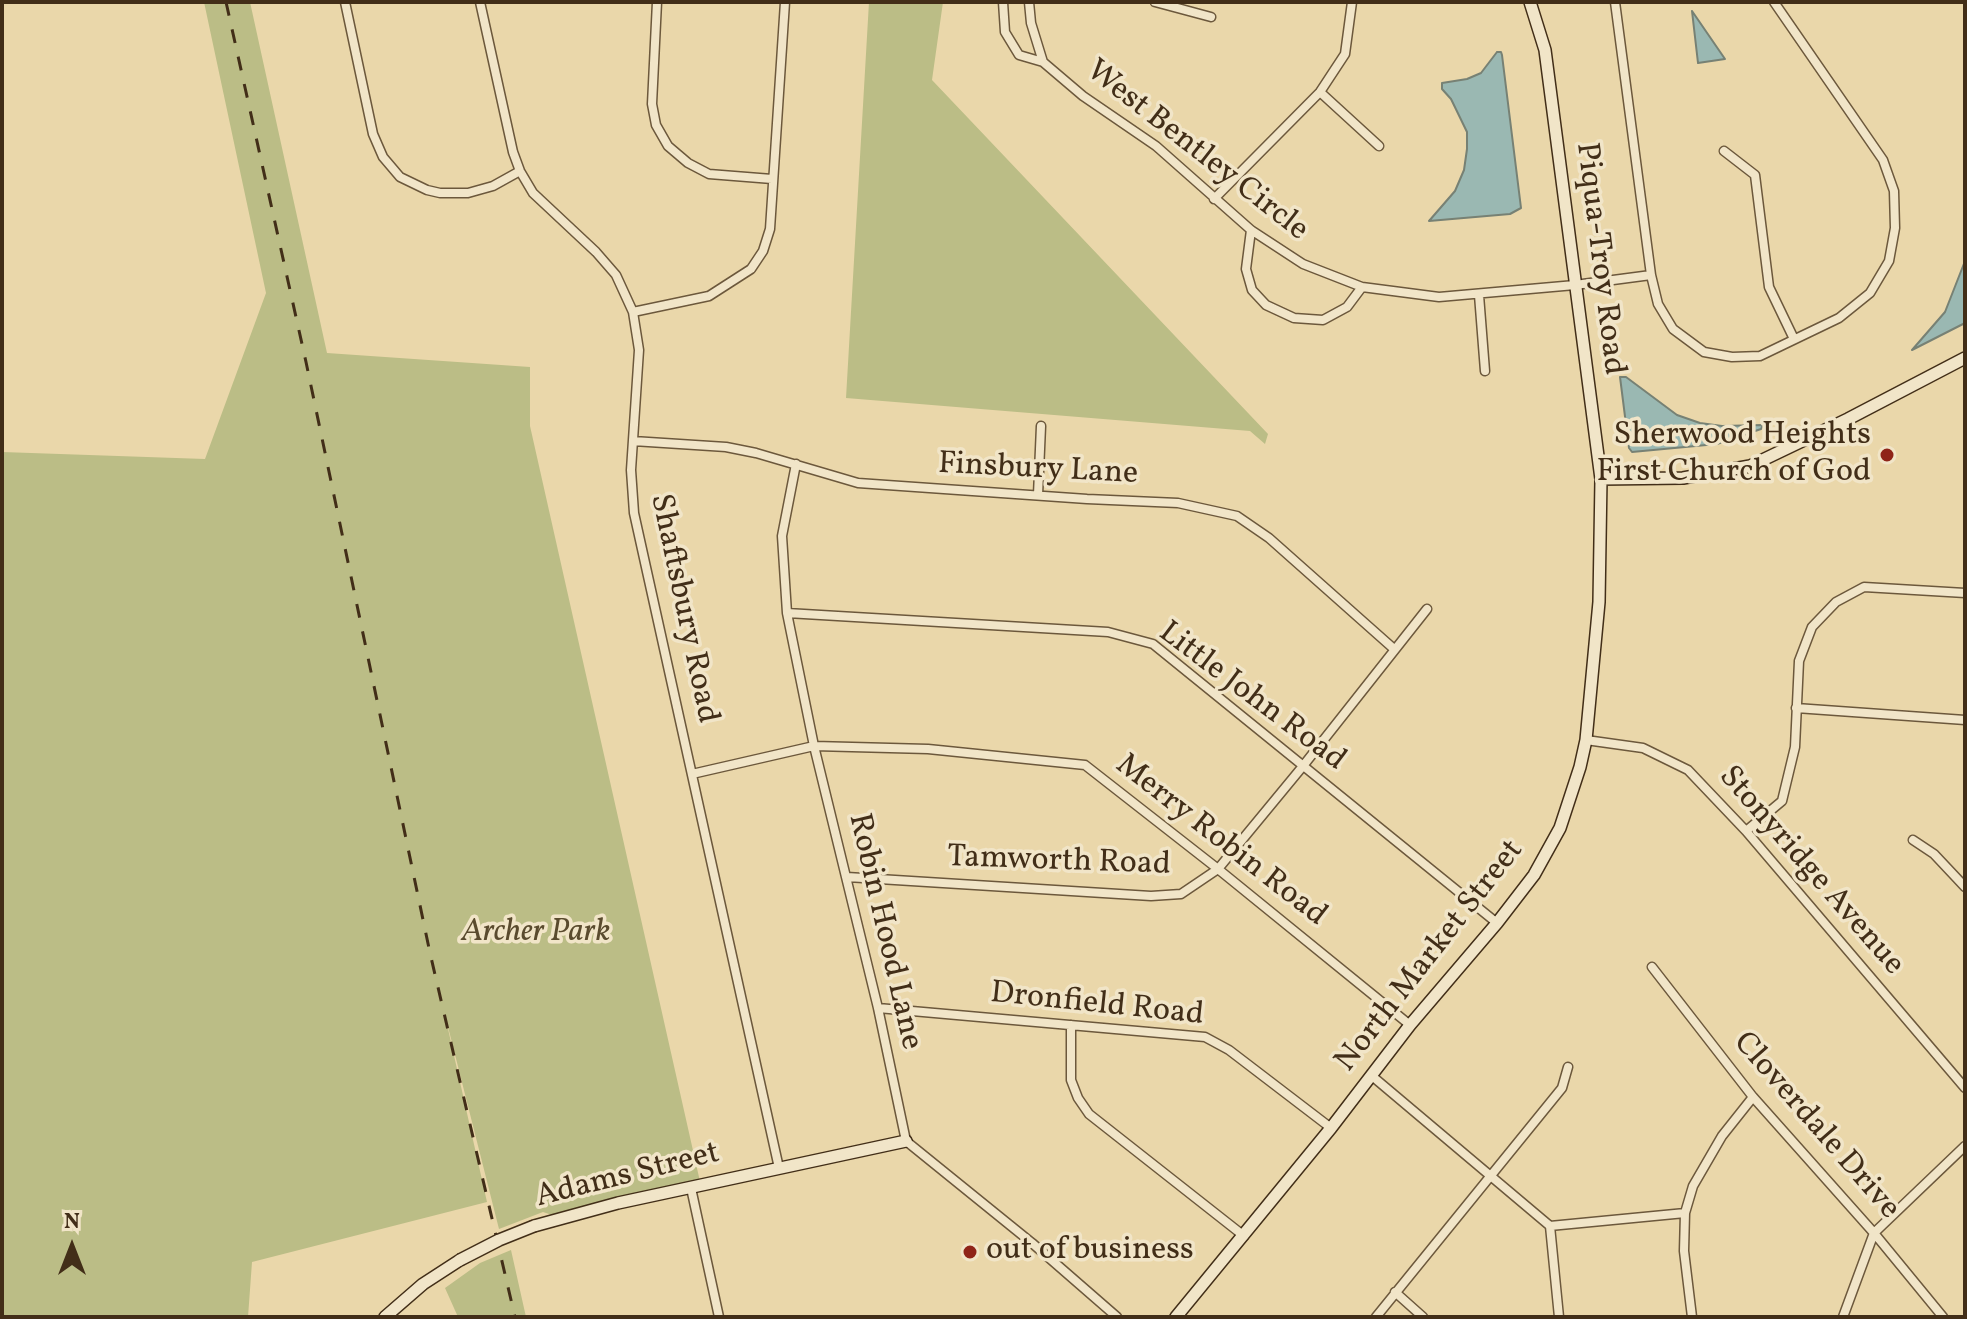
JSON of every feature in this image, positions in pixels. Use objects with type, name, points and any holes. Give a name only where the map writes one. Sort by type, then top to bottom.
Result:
[{"type":"street","points":[[345,2],[373,134],[383,157],[400,177],[427,190],[468,193],[493,186],[520,171]]},
{"type":"street","name":"Shaftsbury Road","points":[[480,2],[513,152],[520,171],[533,193],[607,264],[623,286],[633,312],[639,350],[631,481],[634,513],[779,1168]]},
{"type":"street","points":[[657,2],[652,104],[656,125],[668,146],[688,163],[709,174],[772,179]]},
{"type":"street","points":[[633,312],[709,296],[751,269],[763,251],[770,229],[785,2]]},
{"type":"street","points":[[1003,2],[1005,32],[1019,55],[1043,62]]},
{"type":"street","name":"West Bentley Circle","points":[[1029,2],[1031,23],[1043,62],[1083,96],[1156,146],[1251,230],[1303,264],[1362,287],[1439,297],[1651,275]]},
{"type":"street","points":[[1155,2],[1211,17]]},
{"type":"street","points":[[1214,199],[1320,92],[1345,54],[1352,2],[1363,2]]},
{"type":"street","name":"Piqua-Troy Road","points":[[1530,2],[1545,50],[1601,479],[1599,573]]},
{"type":"street","points":[[1615,2],[1651,275],[1658,304],[1673,329],[1704,352],[1732,357],[1760,356],[1839,318],[1870,293],[1889,261],[1895,228],[1894,191],[1883,160],[1774,2]]},
{"type":"street","points":[[1320,92],[1379,146]]},
{"type":"street","points":[[1724,151],[1755,175],[1769,287],[1794,339]]},
{"type":"street","points":[[1251,230],[1246,269],[1252,290],[1266,305],[1294,318],[1323,320],[1347,307],[1362,287]]},
{"type":"street","points":[[1479,295],[1485,371]]},
{"type":"street","points":[[1601,479],[1683,478],[1750,466],[1965,358]]},
{"type":"street","points":[[1038,495],[1041,426]]},
{"type":"street","name":"Finsbury Lane","points":[[633,441],[726,447],[858,483],[1178,503],[1237,516],[1269,538],[1394,649]]},
{"type":"street","name":"Robin Hood Lane","points":[[796,464],[782,536],[787,613],[814,746],[878,1008],[906,1141]]},
{"type":"street","name":"North Market Street","points":[[1176,1317],[1534,875],[1560,828],[1586,740],[1599,573]]},
{"type":"street","points":[[1746,831],[1782,801],[1795,747],[1799,661],[1812,627],[1836,602],[1864,587],[1965,593]]},
{"type":"street","name":"Tamworth Road","points":[[847,877],[1151,896],[1181,894],[1218,869],[1427,609]]},
{"type":"street","name":"Little John Road","points":[[787,613],[1108,632],[1153,644],[1497,923]]},
{"type":"street","points":[[1796,708],[1965,720]]},
{"type":"street","name":"Stonyridge Avenue","points":[[1586,740],[1643,748],[1688,770],[1746,831],[1965,1088]]},
{"type":"street","name":"Merry Robin Road","points":[[692,774],[814,746],[928,749],[1085,765],[1410,1025]]},
{"type":"street","points":[[1913,840],[1934,854],[1965,887]]},
{"type":"street","name":"Cloverdale Drive","points":[[1652,967],[1753,1097],[1874,1233],[1943,1317]]},
{"type":"street","name":"Dronfield Road","points":[[878,1008],[1205,1037],[1229,1050],[1331,1128]]},
{"type":"street","points":[[1071,1025],[1071,1080],[1089,1114],[1244,1236]]},
{"type":"street","points":[[1376,1317],[1562,1088],[1568,1067]]},
{"type":"street","points":[[1372,1076],[1550,1226],[1559,1317]]},
{"type":"street","points":[[1692,1317],[1684,1251],[1685,1213],[1693,1186],[1705,1163],[1753,1097]]},
{"type":"street","points":[[906,1141],[1117,1317]]},
{"type":"street","name":"Adams Street","points":[[385,1317],[423,1284],[460,1260],[534,1226],[618,1203],[906,1141]]},
{"type":"street","points":[[1843,1317],[1874,1233],[1965,1146]]},
{"type":"street","points":[[691,1188],[719,1317]]},
{"type":"street","points":[[1550,1226],[1685,1213]]},
{"type":"street","points":[[1395,1292],[1423,1317]]},
{"type":"green space","name":"Archer Park","points":[[204,2],[250,2],[327,353],[530,367],[530,426],[701,1186],[561,1218],[543,1212],[499,1229],[444,1011],[487,1202],[252,1262],[248,1317],[2,1317],[2,452],[205,459],[266,293]]},
{"type":"green space","points":[[869,2],[943,2],[932,80],[1268,434],[1265,444],[1250,431],[846,398]]},
{"type":"green space","points":[[511,1250],[526,1317],[458,1317],[445,1288],[480,1263]]},
{"type":"water","points":[[1692,11],[1725,59],[1698,63]]},
{"type":"water","points":[[1497,52],[1502,55],[1521,208],[1510,214],[1429,221],[1455,191],[1464,170],[1467,149],[1467,132],[1451,99],[1442,89],[1442,83],[1481,73]]},
{"type":"water","points":[[1965,261],[1965,323],[1912,350],[1945,312]]},
{"type":"water","points":[[1620,377],[1626,377],[1677,415],[1700,423],[1763,425],[1761,429],[1717,444],[1632,452]]},
{"type":"railway","points":[[226,2],[306,362],[430,953],[515,1317]]},
{"type":"place","name":"Sherwood Heights First Church of God","points":[[1887,455]]},
{"type":"place","name":"out of business","points":[[970,1252]]}]
